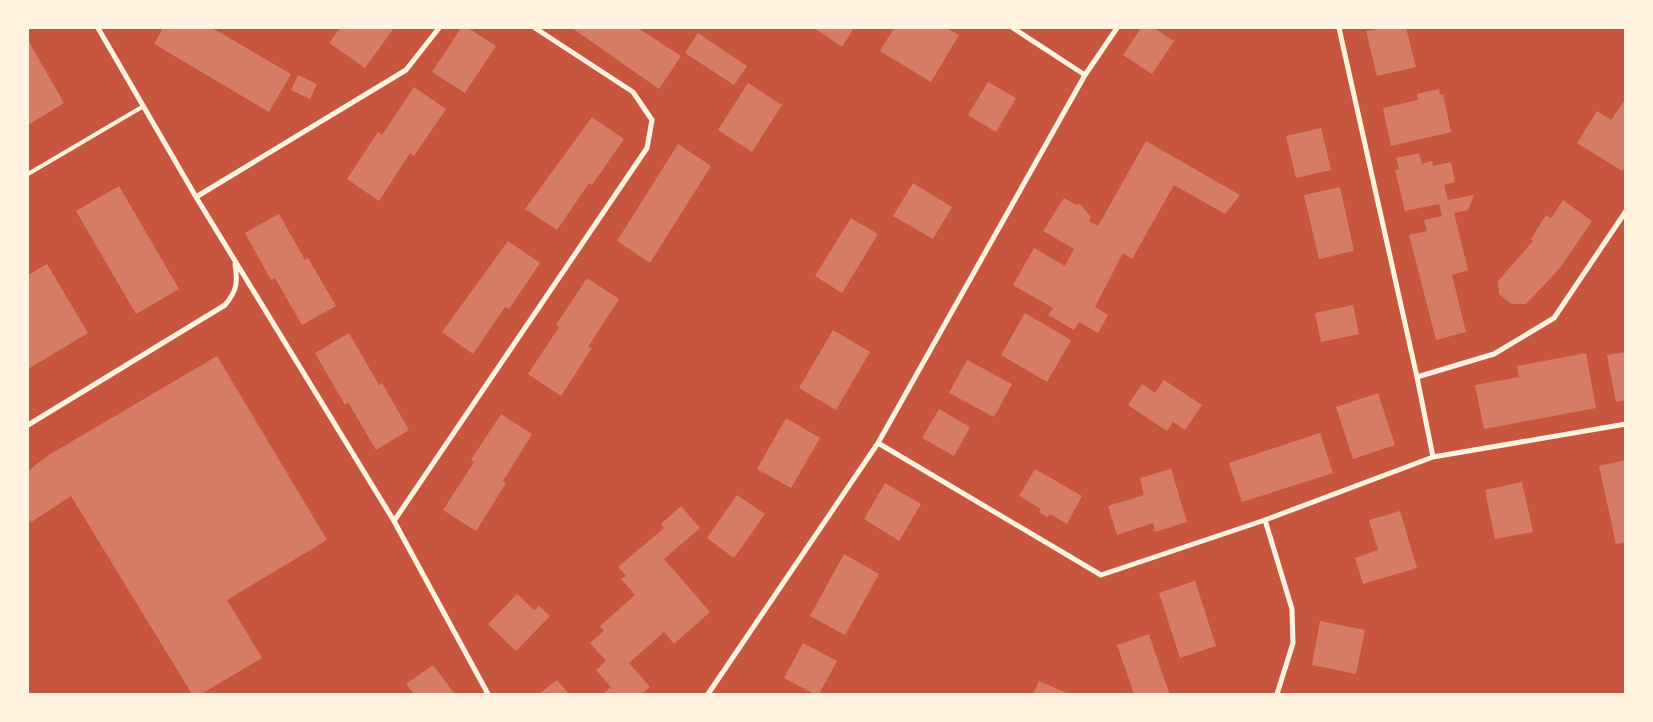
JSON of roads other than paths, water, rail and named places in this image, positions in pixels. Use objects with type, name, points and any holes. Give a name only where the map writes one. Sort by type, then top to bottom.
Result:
[{"type":"street","points":[[98,28],[234,261],[394,521],[488,694]]},
{"type":"street","points":[[196,197],[406,70],[439,28]]},
{"type":"street","points":[[394,521],[647,148],[652,120],[633,92],[535,28]]},
{"type":"street","points":[[1013,28],[1085,75]]},
{"type":"street","points":[[708,694],[878,443],[1085,75],[1117,28]]},
{"type":"street","points":[[1339,28],[1433,457]]},
{"type":"street","points":[[1417,377],[1494,354],[1554,318],[1626,211]]},
{"type":"street","points":[[28,425],[225,305],[235,293],[238,281],[234,261]]},
{"type":"street","points":[[878,443],[1101,575],[1265,520],[1433,457],[1626,424]]},
{"type":"street","points":[[1265,520],[1292,609],[1294,643],[1276,694]]},
{"type":"lane","points":[[28,174],[142,106]]}]
